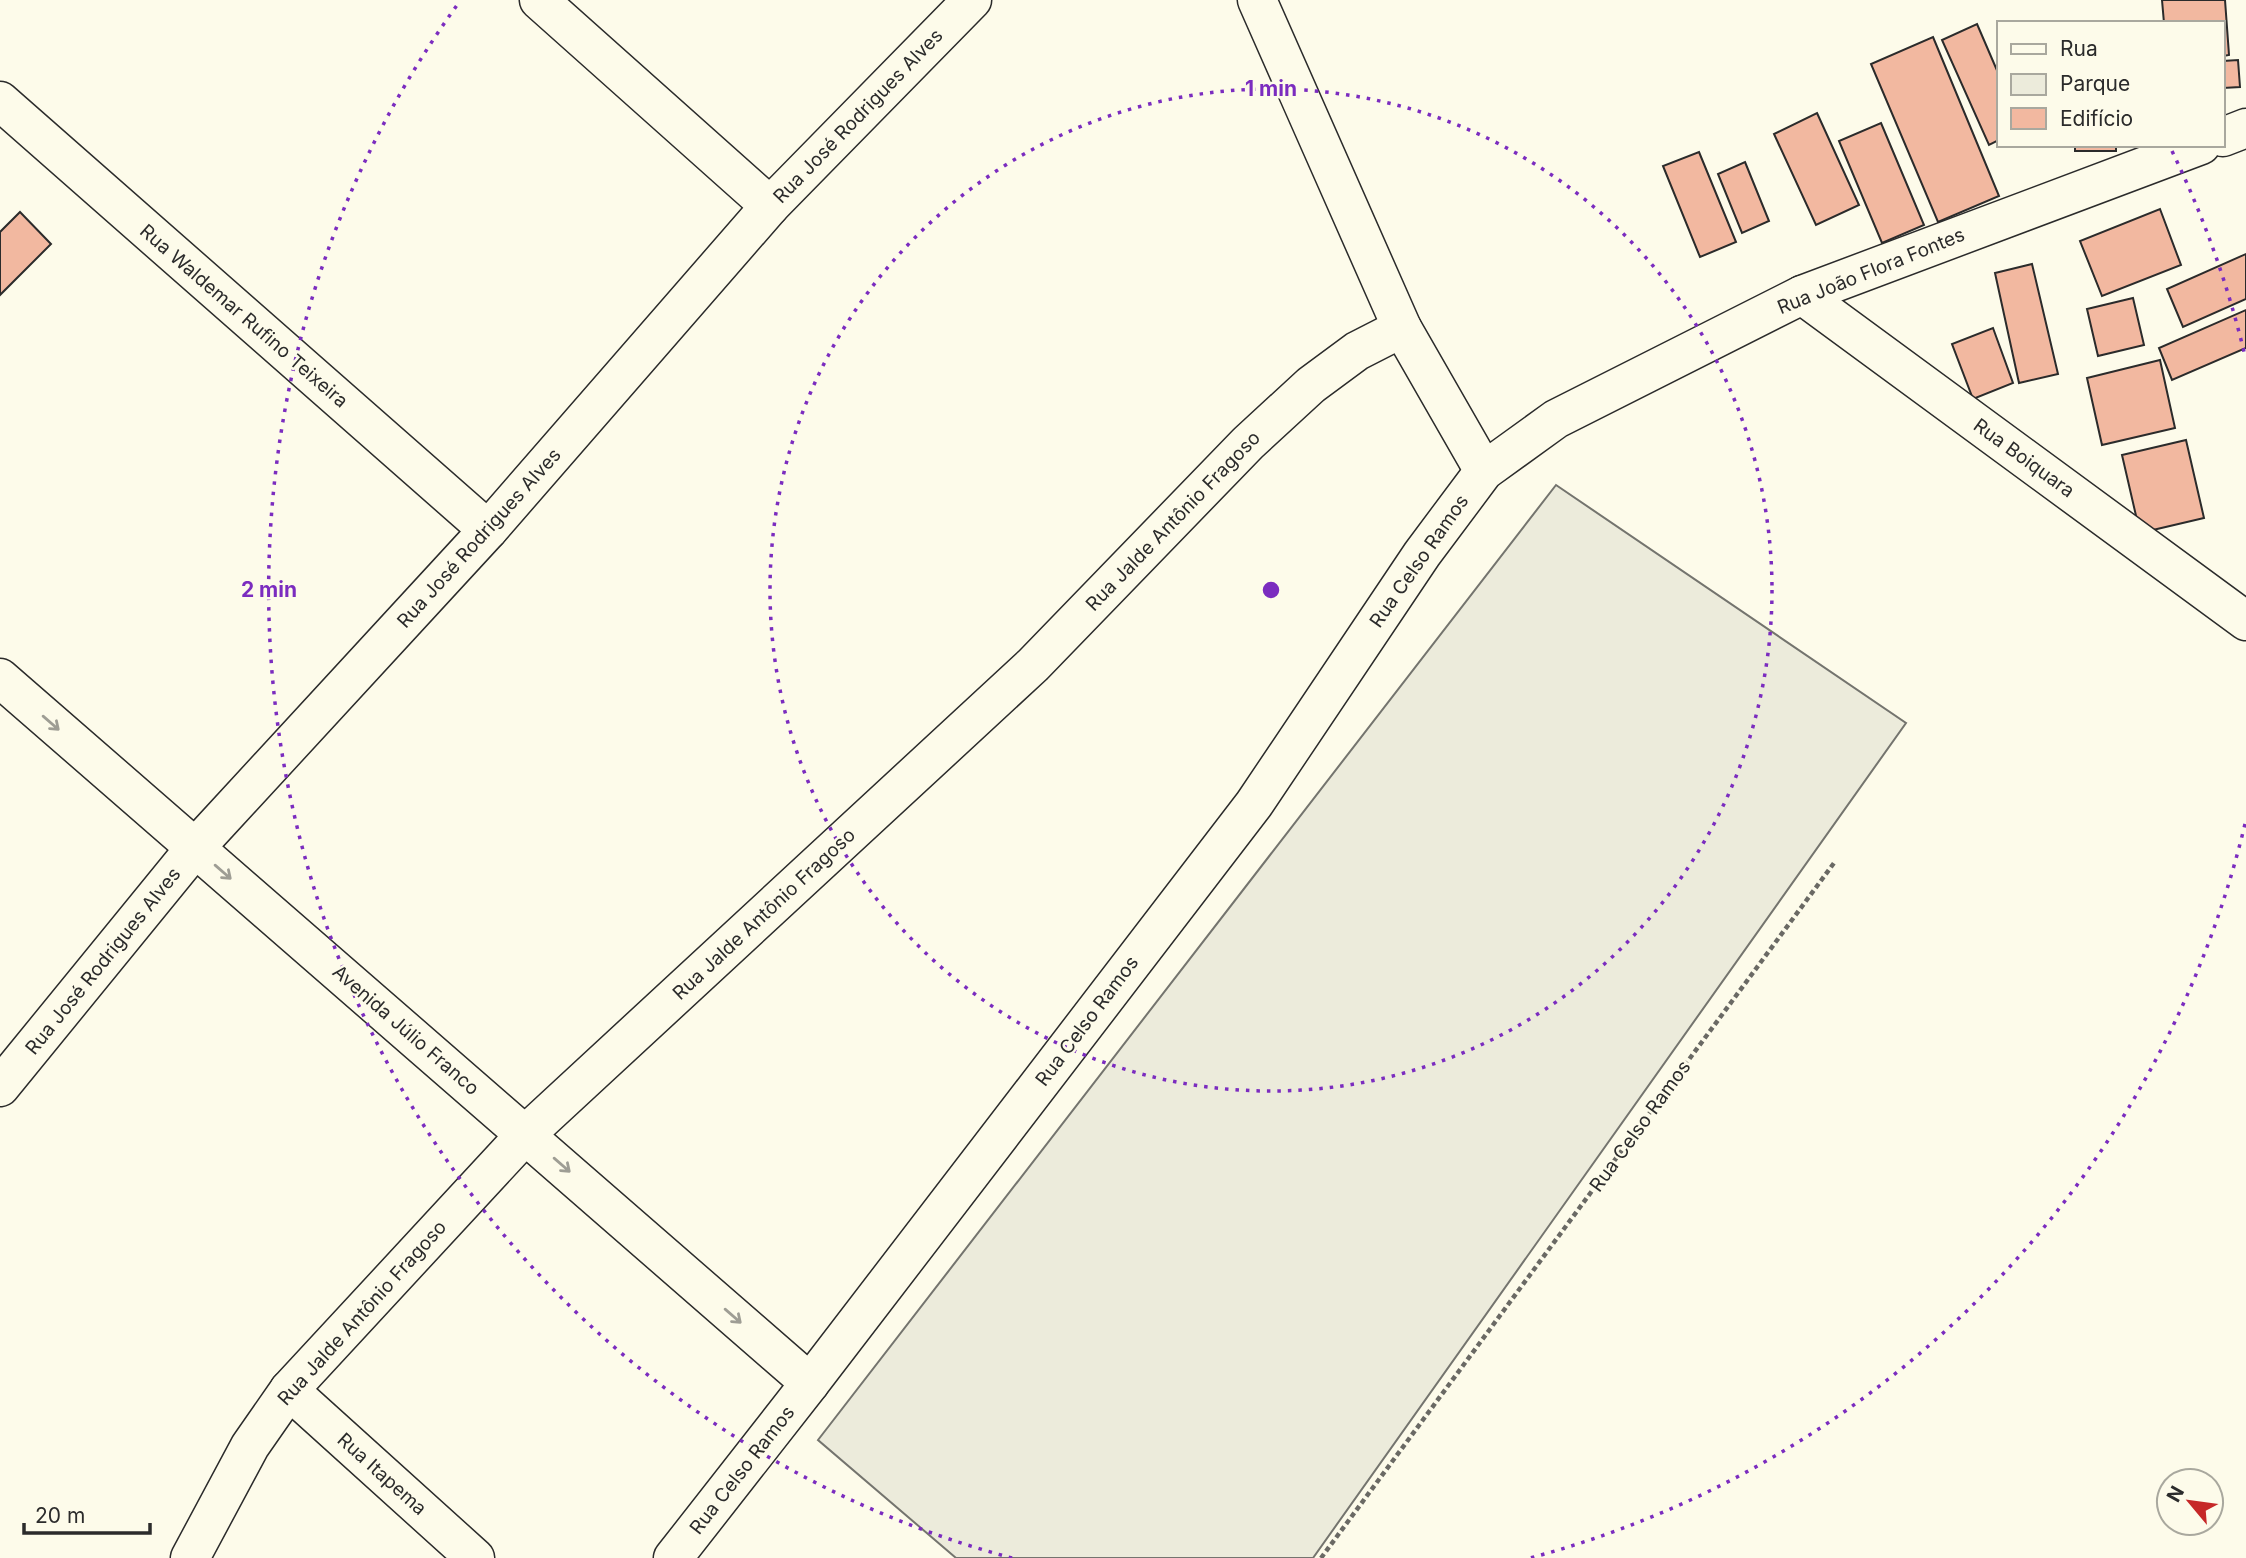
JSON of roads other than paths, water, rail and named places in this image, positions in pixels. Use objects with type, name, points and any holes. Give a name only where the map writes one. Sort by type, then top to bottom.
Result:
[{"type":"street","points":[[539,0],[770,206]]},
{"type":"street","name":"Rua José Rodrigues Alves","points":[[0,1087],[195,848],[488,530],[770,206],[972,0]]},
{"type":"street","points":[[1257,0],[1402,328],[1484,471]]},
{"type":"street","name":"Rua Waldemar Rufino Teixeira","points":[[0,102],[488,530]]},
{"type":"street","points":[[2225,136],[2246,128]]},
{"type":"street","name":"Rua João Flora Fontes","points":[[1484,471],[1556,419],[1802,295],[2196,147]]},
{"type":"street","name":"Rua Boiquara","points":[[1802,295],[2246,621]]},
{"type":"street","name":"Rua Jalde Antônio Fragoso","points":[[190,1558],[250,1446],[289,1390],[526,1134],[1033,666],[1248,443],[1311,384],[1357,351],[1402,328]]},
{"type":"street","name":"Rua Celso Ramos","points":[[673,1558],[1254,804],[1422,554],[1484,471]]},
{"type":"street","name":"Avenida Júlio Franco","points":[[0,678],[810,1383]]},
{"type":"street","name":"Rua Itapema","points":[[289,1390],[475,1558]]}]
